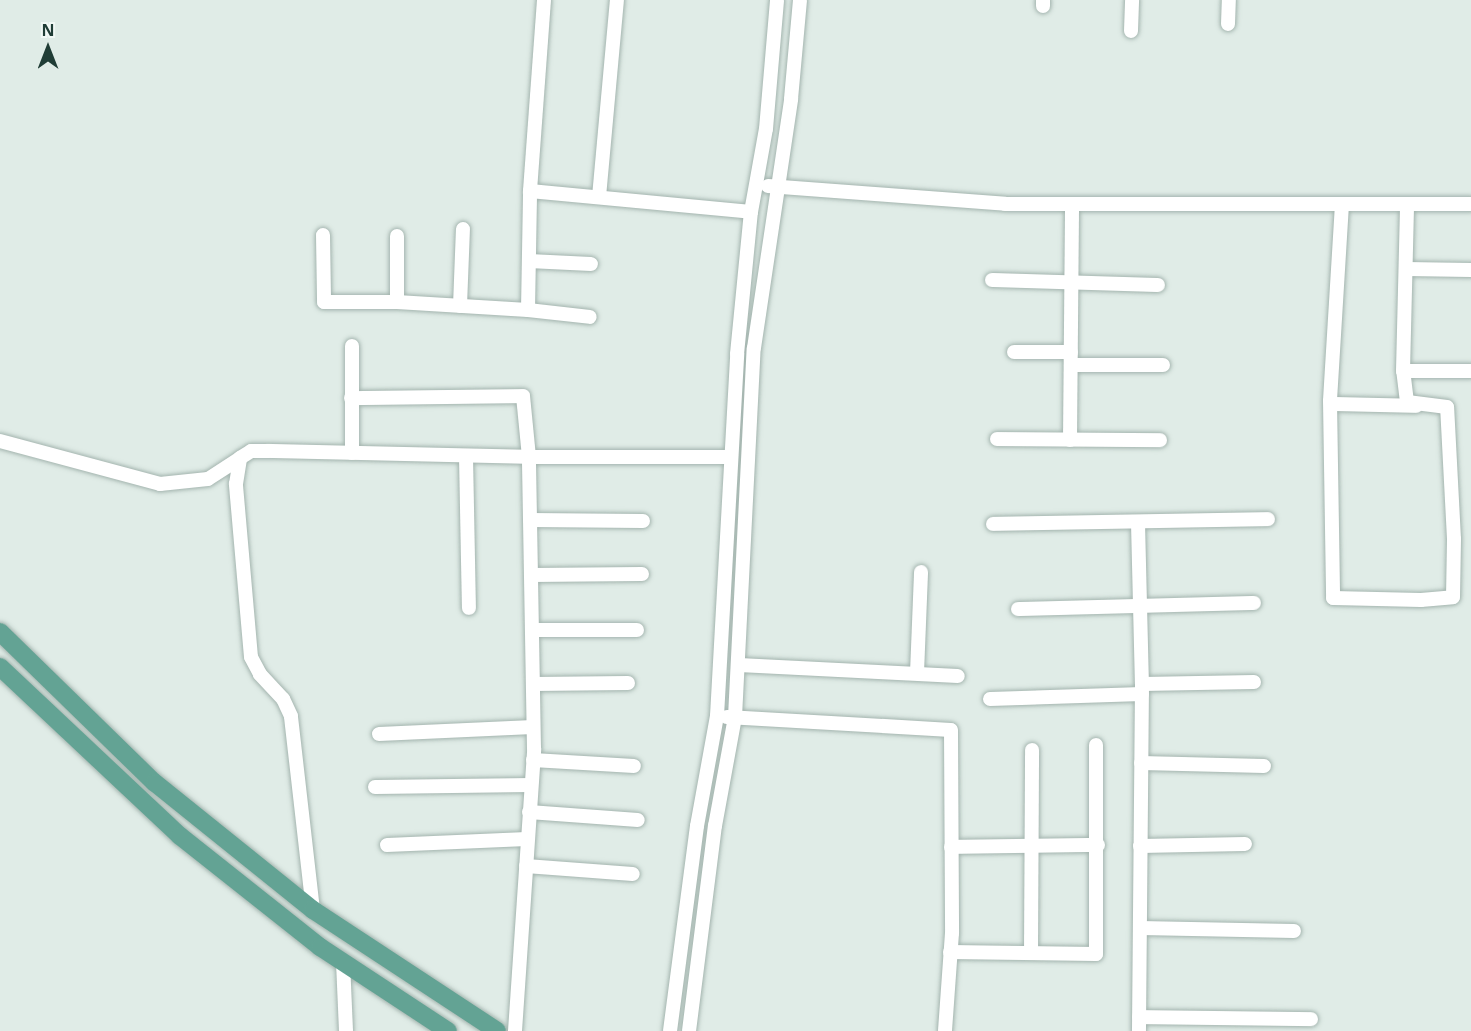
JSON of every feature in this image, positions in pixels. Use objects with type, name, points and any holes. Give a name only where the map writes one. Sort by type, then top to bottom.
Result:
[{"type":"main road","points":[[0,632],[155,783],[313,910],[497,1031]]},
{"type":"main road","points":[[0,667],[146,807],[343,963],[448,1031]]},
{"type":"street","points":[[528,310],[530,191],[544,0]]},
{"type":"street","points":[[599,197],[617,0]]},
{"type":"street","points":[[669,1031],[697,825],[717,716],[729,457],[751,212],[766,129],[777,0]]},
{"type":"street","points":[[689,1031],[716,826],[735,717],[754,348],[776,186],[791,99],[800,0]]},
{"type":"street","points":[[1131,32],[1132,0]]},
{"type":"street","points":[[1228,24],[1229,0]]},
{"type":"street","points":[[757,185],[1005,204],[1471,204]]},
{"type":"street","points":[[530,191],[751,212]]},
{"type":"street","points":[[1070,440],[1072,204]]},
{"type":"street","points":[[1342,204],[1331,404],[1334,598],[1453,597],[1454,539],[1447,407]]},
{"type":"street","points":[[1407,204],[1403,371],[1407,402],[1447,407]]},
{"type":"street","points":[[460,306],[463,229]]},
{"type":"street","points":[[323,235],[324,302],[397,302],[590,316]]},
{"type":"street","points":[[397,236],[397,302]]},
{"type":"street","points":[[529,261],[591,264]]},
{"type":"street","points":[[1406,269],[1471,270]]},
{"type":"street","points":[[992,280],[1158,285]]},
{"type":"street","points":[[352,346],[352,453]]},
{"type":"street","points":[[1014,352],[1071,359],[1163,365]]},
{"type":"street","points":[[1403,371],[1471,371]]},
{"type":"street","points":[[351,398],[523,396],[529,457],[533,760],[515,1031]]},
{"type":"street","points":[[1331,404],[1447,407]]},
{"type":"street","points":[[997,439],[1160,440]]},
{"type":"street","points":[[0,441],[160,484],[208,479],[251,451],[529,457],[729,457]]},
{"type":"street","points":[[466,456],[469,608]]},
{"type":"street","points":[[240,458],[236,484],[251,657],[260,674],[284,699],[291,716],[313,910]]},
{"type":"street","points":[[993,524],[1268,519]]},
{"type":"street","points":[[530,520],[643,521]]},
{"type":"street","points":[[1138,523],[1142,689],[1138,1031]]},
{"type":"street","points":[[917,673],[921,572]]},
{"type":"street","points":[[531,575],[642,574]]},
{"type":"street","points":[[1018,609],[1140,603],[1254,603]]},
{"type":"street","points":[[532,630],[637,630]]},
{"type":"street","points":[[739,665],[958,676]]},
{"type":"street","points":[[990,699],[1254,682]]},
{"type":"street","points":[[533,684],[628,683]]},
{"type":"street","points":[[717,716],[951,730],[950,952],[945,1031]]},
{"type":"street","points":[[379,734],[533,728]]},
{"type":"street","points":[[950,952],[1096,954],[1098,845],[1096,745]]},
{"type":"street","points":[[1031,953],[1032,750]]},
{"type":"street","points":[[533,760],[634,766]]},
{"type":"street","points":[[1141,763],[1264,766]]},
{"type":"street","points":[[375,787],[531,785]]},
{"type":"street","points":[[530,812],[638,820]]},
{"type":"street","points":[[387,845],[528,839]]},
{"type":"street","points":[[1140,846],[1245,844]]},
{"type":"street","points":[[951,848],[1098,845]]},
{"type":"street","points":[[526,866],[633,874]]},
{"type":"street","points":[[1140,928],[1294,931]]},
{"type":"street","points":[[343,963],[345,1031]]},
{"type":"street","points":[[1139,1017],[1311,1019]]}]
